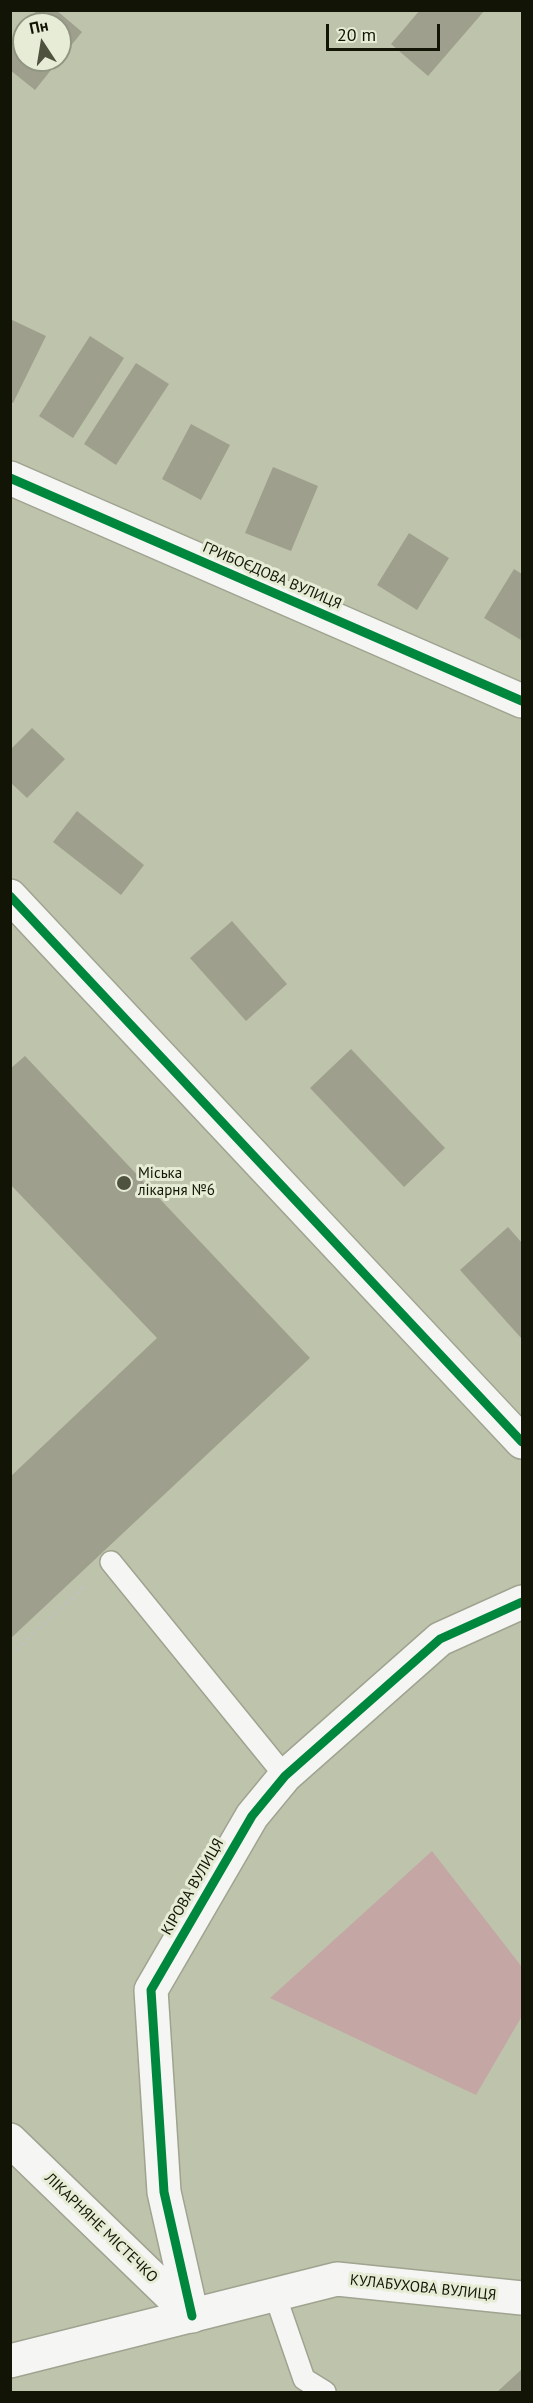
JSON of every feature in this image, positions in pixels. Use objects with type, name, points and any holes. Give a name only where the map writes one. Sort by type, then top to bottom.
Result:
[{"type":"street","name":"ГРИБОЄДОВА ВУЛИЦЯ","points":[[10,478],[522,701]]},
{"type":"street","points":[[10,896],[522,1442]]},
{"type":"street","name":"КІРОВА ВУЛИЦЯ","points":[[192,2316],[164,2192],[151,1990],[252,1816],[285,1776],[440,1638],[522,1602]]},
{"type":"street","name":"ЛІКАРНЯНЕ МІСТЕЧКО","points":[[10,2140],[192,2316]]},
{"type":"street","name":"КУЛАБУХОВА ВУЛИЦЯ","points":[[10,2361],[337,2279],[522,2298]]},
{"type":"lane","points":[[111,1562],[285,1776]]},
{"type":"lane","points":[[275,2295],[304,2379],[325,2392]]},
{"type":"path","points":[[10,1655],[111,1562]]},
{"type":"shaded area","points":[[432,1851],[522,1967],[522,2016],[476,2095],[270,1998]]},
{"type":"building","points":[[37,10],[56,10],[58,12],[35,12]]},
{"type":"building","points":[[420,10],[485,10],[428,76],[391,44]]},
{"type":"building","points":[[72,24],[82,32],[72,44]]},
{"type":"building","points":[[12,42],[12,72],[10,70],[10,44]]},
{"type":"building","points":[[12,72],[49,72],[35,90]]},
{"type":"building","points":[[10,319],[46,336],[13,403],[10,402]]},
{"type":"building","points":[[90,336],[124,358],[73,438],[39,416]]},
{"type":"building","points":[[136,363],[169,384],[116,465],[84,444]]},
{"type":"building","points":[[191,424],[230,445],[201,500],[162,479]]},
{"type":"building","points":[[273,467],[318,486],[291,551],[245,533]]},
{"type":"building","points":[[409,533],[449,558],[417,610],[377,585]]},
{"type":"building","points":[[514,569],[522,574],[521,640],[484,618]]},
{"type":"building","points":[[32,728],[65,759],[27,798],[10,782],[10,750]]},
{"type":"building","points":[[77,811],[144,865],[121,895],[53,842]]},
{"type":"building","points":[[232,921],[287,984],[246,1021],[190,958]]},
{"type":"building","points":[[351,1049],[445,1148],[404,1187],[310,1088]]},
{"type":"building","points":[[25,1056],[310,1358],[10,1639],[10,1477],[157,1338],[10,1184],[10,1069]]},
{"type":"building","points":[[508,1227],[522,1243],[522,1339],[460,1270]]},
{"type":"building","points":[[522,2369],[522,2392],[497,2392]]},
{"type":"cycle path","points":[[10,478],[522,701]]},
{"type":"cycle path","points":[[10,896],[522,1442]]},
{"type":"cycle path","points":[[192,2316],[164,2192],[151,1990],[252,1816],[285,1776],[440,1639],[522,1602]]},
{"type":"place","name":"Міська лікарня №6","points":[[124,1183]]}]
